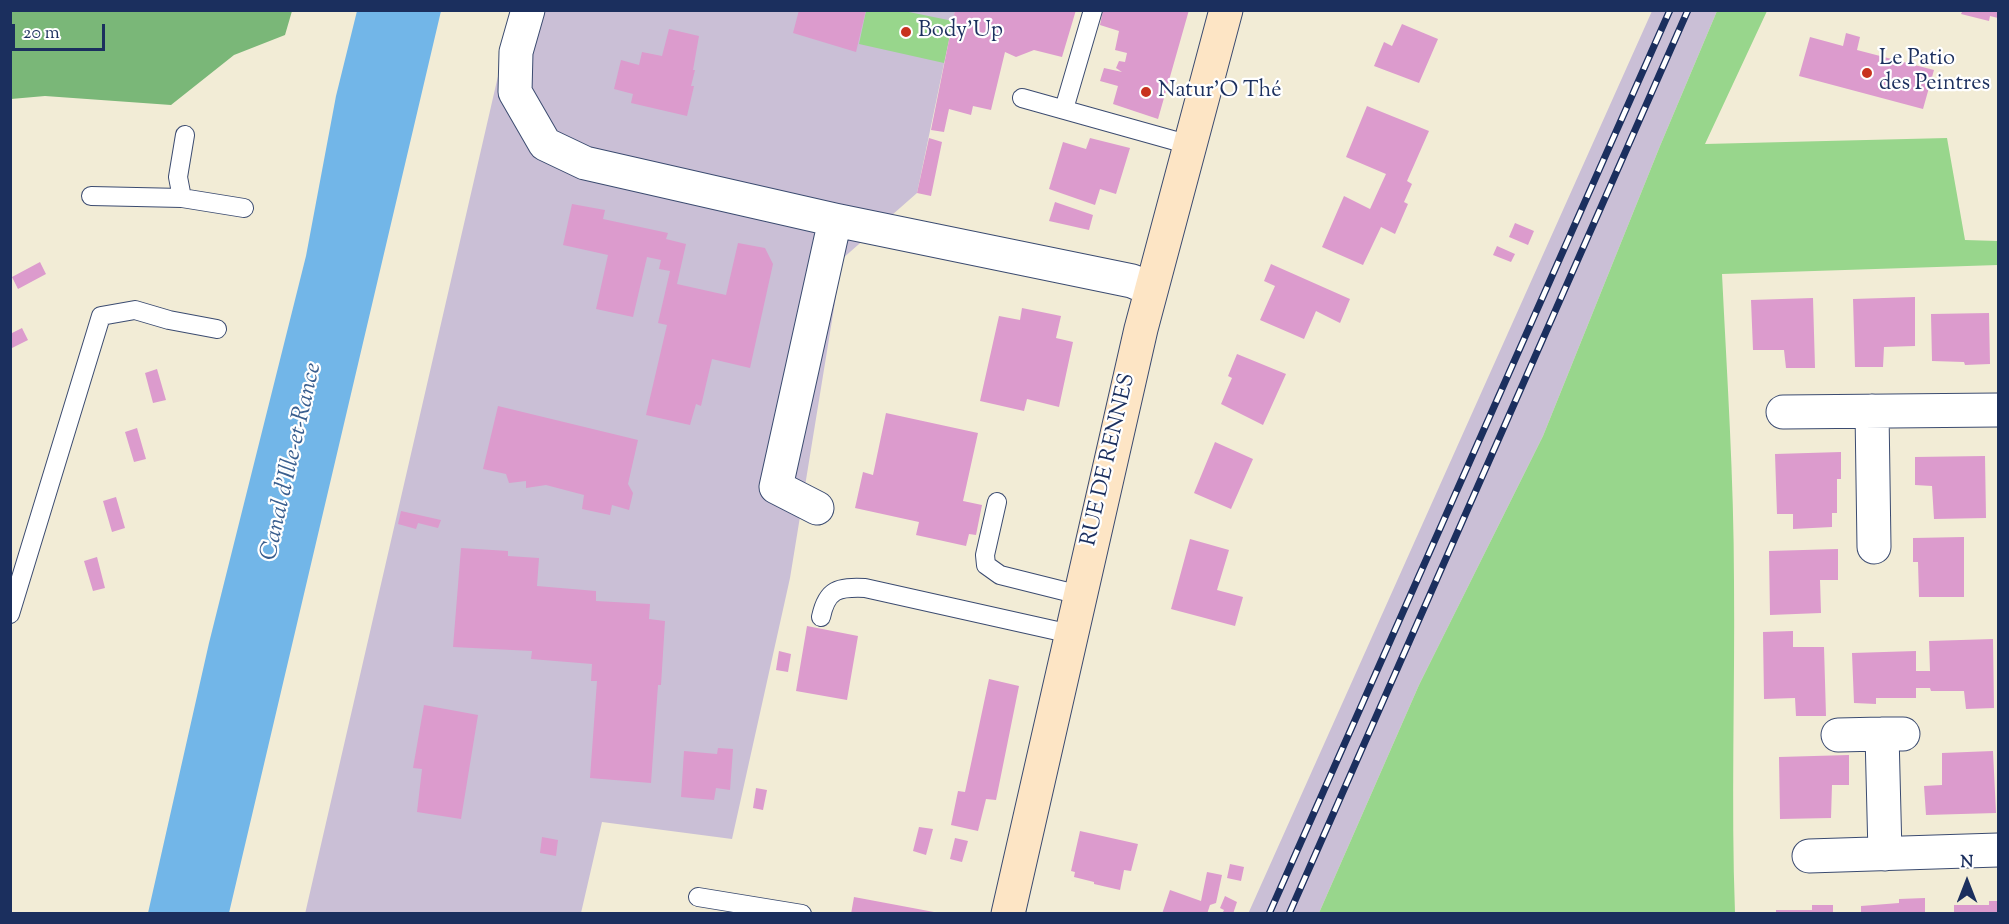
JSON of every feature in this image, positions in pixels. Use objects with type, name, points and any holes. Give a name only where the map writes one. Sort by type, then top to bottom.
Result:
[{"type":"main road","name":"RUE DE RENNES","points":[[1008,914],[1151,289],[1226,10]]},
{"type":"street","points":[[528,10],[516,52],[516,92],[545,144],[585,163],[835,220],[1132,281],[1151,289]]},
{"type":"street","points":[[817,508],[776,487],[835,220]]},
{"type":"street","points":[[1783,412],[1998,410]]},
{"type":"street","points":[[1872,411],[1874,547]]},
{"type":"street","points":[[1838,735],[1892,734],[1885,854]]},
{"type":"street","points":[[1809,856],[1998,850]]},
{"type":"lane","points":[[1064,110],[1093,10]]},
{"type":"lane","points":[[1023,98],[1190,146]]},
{"type":"lane","points":[[182,198],[178,177],[185,135]]},
{"type":"lane","points":[[91,196],[182,198],[244,208]]},
{"type":"lane","points":[[10,614],[101,316],[135,310],[169,320],[216,329]]},
{"type":"lane","points":[[997,502],[985,555],[986,565],[1000,575],[1080,594]]},
{"type":"lane","points":[[821,617],[826,598],[833,592],[850,588],[865,588],[1071,634]]},
{"type":"lane","points":[[698,897],[736,908],[802,914]]},
{"type":"shaded area","points":[[513,11],[955,11],[917,193],[842,259],[790,578],[732,839],[602,822],[581,913],[305,914]]},
{"type":"shaded area","points":[[1652,11],[1717,11],[1543,436],[1419,685],[1319,913],[1248,914]]},
{"type":"green space","points":[[11,10],[292,11],[285,35],[234,55],[171,105],[45,96],[11,99]]},
{"type":"green space","name":"Body'Up","points":[[866,11],[904,11],[953,21],[944,63],[859,44]]},
{"type":"green space","points":[[1717,11],[1767,11],[1705,144],[1947,138],[1965,240],[1998,241],[1998,265],[1722,274],[1734,543],[1735,913],[1319,913],[1419,685],[1543,436]]},
{"type":"water","name":"Canal d'Ille-et-Rance","points":[[357,11],[441,11],[229,913],[148,913],[209,643],[306,256],[336,96]]},
{"type":"building","points":[[799,10],[866,10],[856,52],[793,33]]},
{"type":"building","points":[[955,10],[1076,10],[1062,57],[1034,50],[1016,57],[1005,52],[991,110],[973,106],[971,115],[949,109],[944,132],[931,130]]},
{"type":"building","points":[[1103,10],[1189,10],[1158,119],[1113,104],[1118,86],[1100,81],[1104,68],[1122,72],[1116,68],[1119,61],[1125,62],[1127,53],[1115,50],[1119,31],[1100,25]]},
{"type":"building","points":[[1963,10],[1998,10],[1998,18],[1990,16],[1989,21],[1961,14]]},
{"type":"building","points":[[1402,24],[1438,39],[1419,83],[1374,66],[1384,42],[1392,46]]},
{"type":"building","points":[[669,29],[699,36],[691,86],[694,86],[687,116],[631,103],[633,94],[614,89],[621,60],[639,65],[642,52],[662,56]]},
{"type":"building","name":"Le Patio des Peintres","points":[[1846,33],[1860,37],[1857,50],[1934,70],[1923,109],[1799,76],[1810,37],[1843,46]]},
{"type":"building","points":[[1367,106],[1429,131],[1407,181],[1412,184],[1404,202],[1408,204],[1395,234],[1381,227],[1363,265],[1322,247],[1344,196],[1370,209],[1386,174],[1346,157]]},
{"type":"building","points":[[929,138],[942,142],[931,196],[917,193]]},
{"type":"building","points":[[1090,138],[1130,148],[1116,194],[1100,189],[1095,205],[1049,189],[1063,142],[1086,149]]},
{"type":"building","points":[[1055,202],[1093,215],[1089,230],[1049,221]]},
{"type":"building","points":[[572,204],[605,210],[603,219],[668,233],[666,239],[686,244],[677,284],[726,295],[738,243],[765,248],[773,264],[750,368],[712,359],[701,406],[696,404],[690,425],[646,415],[667,325],[658,323],[670,271],[659,269],[661,260],[647,257],[633,317],[596,309],[608,255],[563,245]]},
{"type":"building","points":[[1515,223],[1534,231],[1528,245],[1509,237]]},
{"type":"building","points":[[1497,246],[1515,254],[1511,262],[1493,255]]},
{"type":"building","points":[[40,262],[46,274],[18,289],[12,277]]},
{"type":"building","points":[[1271,264],[1350,299],[1340,323],[1316,311],[1304,339],[1260,320],[1275,286],[1264,281]]},
{"type":"building","points":[[1915,297],[1915,346],[1884,347],[1883,367],[1855,367],[1853,299]]},
{"type":"building","points":[[1813,298],[1815,368],[1786,368],[1784,350],[1753,350],[1751,300]]},
{"type":"building","points":[[1022,308],[1061,316],[1056,338],[1073,342],[1059,407],[1027,399],[1024,411],[980,401],[999,316],[1020,320]]},
{"type":"building","points":[[1989,313],[1990,364],[1965,365],[1964,362],[1932,361],[1931,314]]},
{"type":"building","points":[[22,328],[28,340],[10,349],[10,334]]},
{"type":"building","points":[[1237,354],[1286,374],[1263,425],[1221,404],[1232,378],[1228,376]]},
{"type":"building","points":[[157,369],[166,400],[153,403],[145,373]]},
{"type":"building","points":[[498,406],[638,440],[628,484],[633,493],[629,510],[612,505],[610,515],[582,509],[584,495],[546,485],[526,488],[526,481],[509,483],[506,474],[483,469]]},
{"type":"building","points":[[886,413],[978,433],[963,501],[982,505],[976,535],[969,534],[966,546],[916,535],[919,522],[855,508],[863,472],[873,475]]},
{"type":"building","points":[[137,428],[146,459],[134,462],[125,432]]},
{"type":"building","points":[[1215,442],[1253,459],[1231,509],[1194,493]]},
{"type":"building","points":[[1841,452],[1841,479],[1837,479],[1837,513],[1832,513],[1832,527],[1793,529],[1793,514],[1777,514],[1775,454]]},
{"type":"building","points":[[1985,456],[1986,518],[1934,519],[1932,486],[1915,485],[1915,457]]},
{"type":"building","points":[[116,497],[125,528],[112,532],[103,501]]},
{"type":"building","points":[[401,511],[441,520],[438,528],[418,523],[416,529],[398,524]]},
{"type":"building","points":[[1964,537],[1964,597],[1919,597],[1918,562],[1913,562],[1913,538]]},
{"type":"building","points":[[1190,539],[1229,550],[1217,590],[1243,597],[1235,626],[1171,609]]},
{"type":"building","points":[[461,548],[508,551],[508,556],[539,558],[537,586],[596,591],[596,601],[650,604],[649,619],[665,621],[651,783],[590,778],[597,681],[591,681],[592,664],[531,659],[532,651],[453,647]]},
{"type":"building","points":[[1838,549],[1838,580],[1820,580],[1821,613],[1770,615],[1769,551]]},
{"type":"building","points":[[97,557],[105,588],[93,591],[84,561]]},
{"type":"building","points":[[807,626],[858,636],[847,700],[796,691]]},
{"type":"building","points":[[1793,631],[1793,647],[1824,647],[1826,716],[1796,716],[1795,698],[1764,699],[1763,632]]},
{"type":"building","points":[[1993,639],[1994,708],[1966,709],[1964,691],[1931,691],[1930,688],[1916,688],[1916,698],[1876,698],[1876,704],[1854,703],[1852,653],[1916,651],[1916,671],[1930,671],[1929,641]]},
{"type":"building","points":[[779,651],[791,654],[788,672],[776,670]]},
{"type":"building","points":[[989,679],[1019,686],[996,800],[986,799],[978,831],[951,825],[958,791],[965,792]]},
{"type":"building","points":[[424,705],[478,715],[461,819],[417,812],[422,769],[413,768]]},
{"type":"building","points":[[718,748],[733,749],[730,790],[716,788],[714,800],[681,797],[684,751],[717,754]]},
{"type":"building","points":[[1993,751],[1996,813],[1926,815],[1924,786],[1942,785],[1942,753]]},
{"type":"building","points":[[1849,755],[1849,785],[1832,785],[1831,818],[1780,819],[1779,757]]},
{"type":"building","points":[[756,788],[767,790],[763,810],[753,808]]},
{"type":"building","points":[[919,827],[933,829],[926,855],[913,851]]},
{"type":"building","points":[[1080,831],[1138,844],[1131,871],[1124,870],[1120,890],[1074,877],[1075,872],[1071,871]]},
{"type":"building","points":[[542,837],[558,840],[556,856],[540,853]]},
{"type":"building","points":[[955,838],[968,841],[962,862],[950,859]]},
{"type":"building","points":[[1230,864],[1244,867],[1241,881],[1227,878]]},
{"type":"building","points":[[1207,872],[1222,875],[1216,903],[1210,905],[1207,914],[1162,914],[1170,890],[1201,901]]},
{"type":"building","points":[[1225,896],[1237,902],[1233,914],[1222,914],[1224,910],[1220,908]]},
{"type":"building","points":[[854,897],[934,912],[934,914],[851,914]]},
{"type":"building","points":[[1925,898],[1925,914],[1861,914],[1861,906],[1899,903],[1899,899]]},
{"type":"building","points":[[1989,901],[1998,901],[1998,914],[1954,914],[1954,905],[1989,905]]},
{"type":"building","points":[[1812,905],[1833,905],[1833,914],[1776,914],[1776,910],[1812,910]]},
{"type":"railway","points":[[1269,914],[1670,10]]},
{"type":"railway","points":[[1289,914],[1688,10]]},
{"type":"place","name":"Body'Up","points":[[906,32]]},
{"type":"place","name":"Le Patio des Peintres","points":[[1867,73]]},
{"type":"place","name":"Natur'O Thé","points":[[1146,92]]}]
